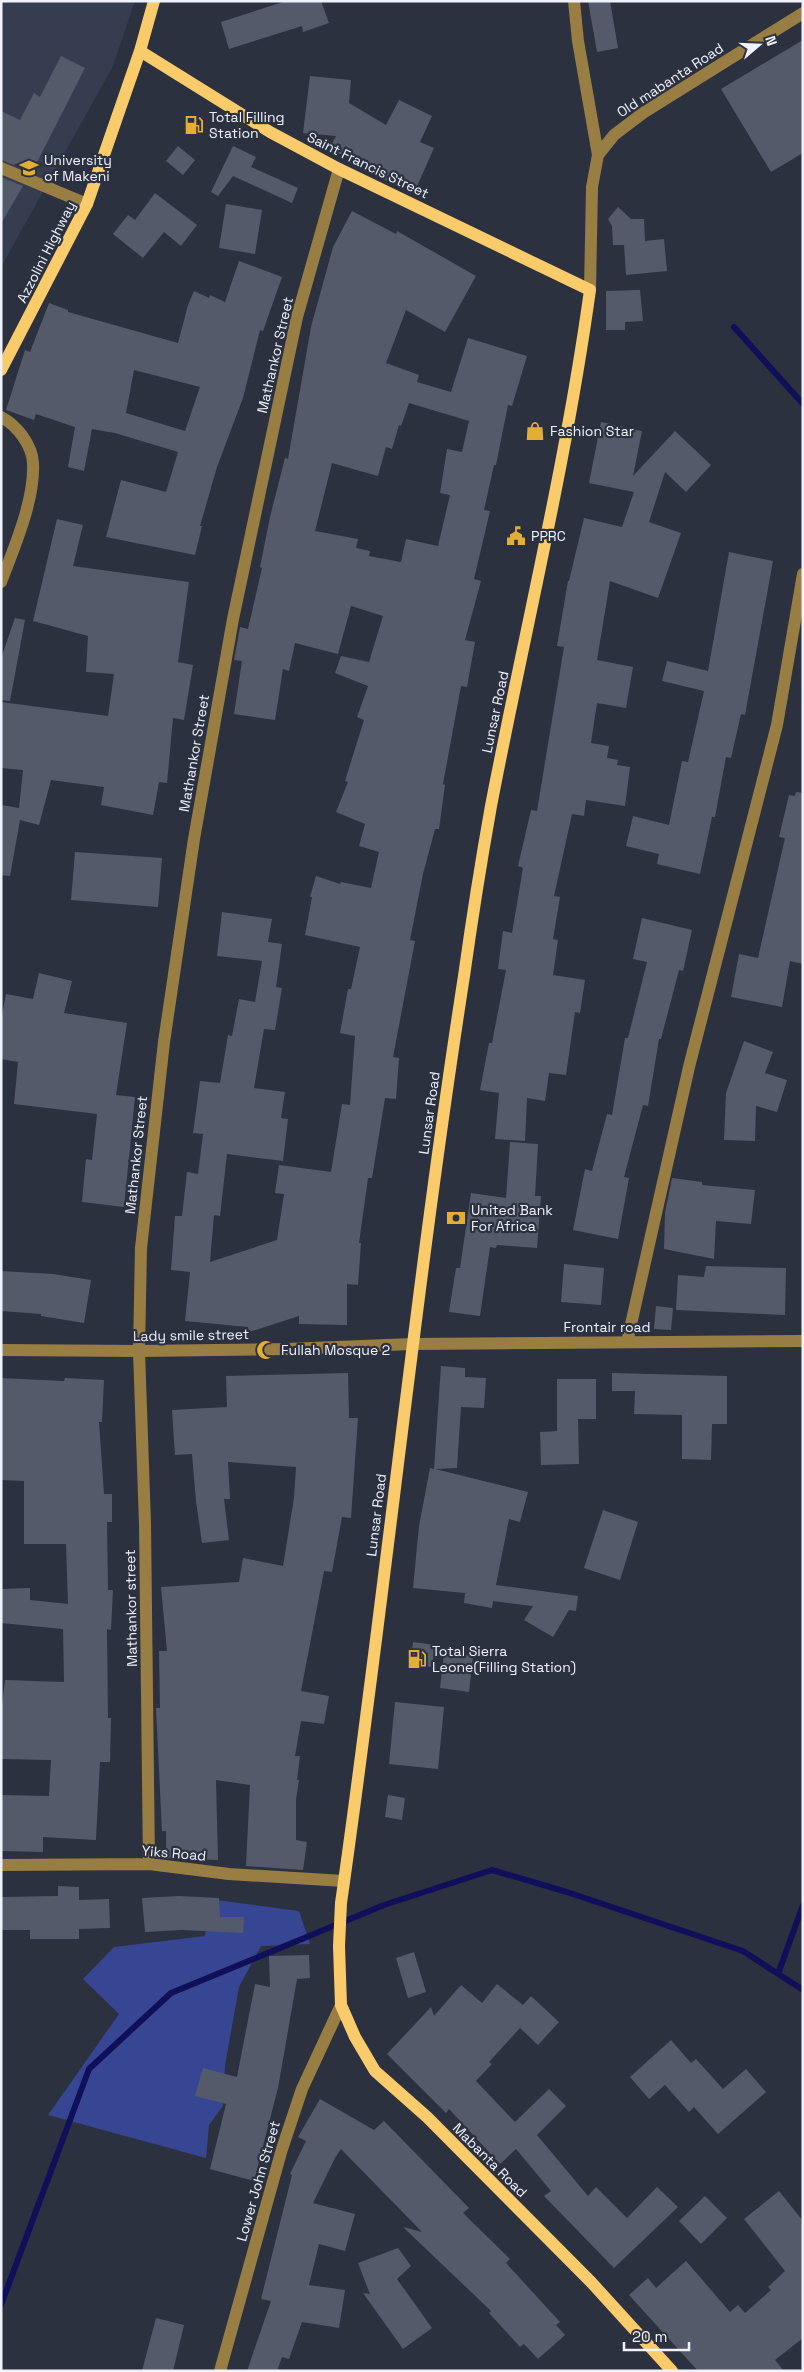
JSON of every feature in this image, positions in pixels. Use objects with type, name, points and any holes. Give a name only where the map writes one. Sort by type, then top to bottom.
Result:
[{"type":"main road","name":"Azzolini Highway","points":[[1,370],[87,204],[140,51],[154,1]]},
{"type":"main road","name":"Saint Francis Street","points":[[140,51],[270,132],[339,169],[590,290]]},
{"type":"main road","name":"Lunsar Road","points":[[339,1946],[341,1903],[412,1344],[463,978],[491,808],[554,503],[582,348],[590,290]]},
{"type":"main road","name":"Mabanta Road","points":[[339,1946],[341,2005],[355,2038],[375,2071],[427,2117],[591,2282],[672,2371]]},
{"type":"street","points":[[574,1],[578,40],[598,155]]},
{"type":"street","name":"Old mabanta Road","points":[[590,290],[592,187],[598,155],[614,135],[643,113],[803,13]]},
{"type":"street","points":[[1,168],[87,204]]},
{"type":"street","name":"Mathankor Street","points":[[139,1351],[141,1248],[164,1042],[196,829],[232,619],[293,337],[339,169]]},
{"type":"street","points":[[1,417],[25,440],[33,462],[28,500],[1,582]]},
{"type":"street","points":[[627,1342],[689,1068],[777,725],[803,574]]},
{"type":"street","name":"Frontair road","points":[[412,1344],[803,1341]]},
{"type":"street","name":"Lady smile street","points":[[1,1350],[287,1349],[412,1344]]},
{"type":"street","name":"Mathankor street","points":[[139,1351],[145,1524],[150,1864]]},
{"type":"street","name":"Yiks Road","points":[[1,1865],[150,1864],[229,1874],[344,1881]]},
{"type":"street","name":"Lower John Street","points":[[220,2371],[282,2149],[302,2089],[341,2005]]},
{"type":"shaded area","name":"University of Makeni","points":[[1,1],[135,1],[112,68],[1,267]]},
{"type":"shaded area","points":[[209,1899],[299,1911],[310,1944],[261,1946],[239,1987],[225,2065],[223,2106],[209,2125],[206,2158],[48,2115],[119,2014],[83,1979],[114,1947],[205,1936]]},
{"type":"building","points":[[286,1],[321,1],[329,23],[303,32],[302,26],[229,49],[221,22]]},
{"type":"building","points":[[588,1],[610,1],[618,48],[597,52]]},
{"type":"building","points":[[803,40],[803,153],[771,172],[721,89]]},
{"type":"building","points":[[61,56],[85,68],[32,172],[1,160],[1,111],[20,120],[34,93],[40,97]]},
{"type":"building","points":[[310,76],[351,80],[349,103],[386,125],[399,100],[432,116],[420,142],[434,148],[414,193],[376,176],[378,171],[329,149],[336,136],[303,133]]},
{"type":"building","points":[[178,146],[195,160],[183,175],[166,161]]},
{"type":"building","points":[[233,146],[256,157],[251,167],[298,188],[292,203],[233,176],[218,196],[211,192]]},
{"type":"building","points":[[1,177],[23,186],[1,224]]},
{"type":"building","points":[[155,193],[197,225],[181,246],[164,232],[143,258],[113,234],[128,215],[135,220]]},
{"type":"building","points":[[226,204],[262,210],[255,254],[219,248]]},
{"type":"building","points":[[618,207],[631,219],[644,219],[645,241],[664,239],[667,271],[626,275],[624,245],[613,245],[612,226],[608,219]]},
{"type":"building","points":[[352,211],[396,234],[397,231],[476,276],[445,332],[406,310],[386,363],[419,375],[417,382],[451,392],[468,338],[527,356],[512,406],[508,405],[496,465],[494,465],[484,510],[490,511],[474,579],[481,581],[465,640],[475,642],[467,687],[461,686],[443,784],[445,785],[439,829],[435,829],[423,874],[410,940],[415,941],[393,1057],[399,1058],[396,1099],[385,1098],[372,1178],[368,1178],[359,1243],[361,1243],[358,1285],[347,1284],[347,1325],[299,1324],[299,1316],[249,1332],[248,1327],[185,1321],[190,1272],[171,1270],[175,1216],[182,1216],[187,1172],[198,1174],[203,1134],[193,1133],[200,1081],[220,1083],[228,1035],[232,1036],[239,999],[255,1002],[262,961],[217,956],[222,912],[272,919],[268,942],[282,944],[276,987],[282,988],[275,1030],[264,1029],[254,1088],[285,1092],[281,1118],[288,1119],[283,1161],[227,1154],[220,1216],[214,1215],[210,1262],[277,1240],[284,1194],[275,1193],[279,1165],[331,1172],[342,1104],[350,1105],[355,1036],[340,1033],[348,989],[351,989],[360,947],[305,935],[312,897],[310,897],[316,876],[340,884],[341,882],[371,888],[379,852],[359,846],[365,824],[336,812],[348,782],[345,781],[364,720],[357,717],[368,686],[335,673],[341,656],[369,662],[383,616],[351,606],[338,654],[295,643],[289,671],[283,669],[275,720],[234,714],[242,661],[234,660],[240,627],[248,629],[262,568],[260,567],[270,517],[285,458],[288,459],[311,327],[333,247]],"holes":[[[409,403],[469,421],[462,452],[447,449],[440,493],[450,495],[438,546],[406,539],[401,562],[369,556],[370,551],[356,548],[358,539],[315,531],[332,463],[378,476],[386,447],[392,449],[399,425],[401,426]]]},
{"type":"building","points":[[239,261],[282,277],[263,331],[260,330],[243,398],[217,467],[200,526],[202,526],[195,555],[106,537],[121,480],[166,492],[178,452],[115,433],[92,429],[84,471],[68,467],[75,427],[36,414],[34,420],[6,410],[25,350],[30,352],[49,303],[68,310],[68,312],[178,343],[188,305],[194,291],[209,298],[210,295],[225,302]],"holes":[[[134,370],[200,387],[185,431],[126,413]]]},
{"type":"building","points":[[640,290],[643,321],[625,322],[625,330],[606,330],[606,291]]},
{"type":"building","points":[[601,422],[642,431],[633,476],[675,431],[711,465],[686,492],[665,472],[649,522],[681,533],[658,598],[610,581],[597,660],[633,667],[626,708],[597,703],[591,743],[609,746],[607,758],[618,760],[617,765],[630,767],[625,806],[586,800],[584,816],[572,814],[554,896],[560,897],[553,939],[558,940],[553,975],[585,980],[580,1013],[575,1012],[566,1075],[549,1073],[545,1101],[527,1098],[525,1141],[495,1139],[499,1093],[480,1090],[489,1043],[492,1043],[506,970],[498,969],[503,931],[512,933],[523,868],[518,866],[531,810],[537,811],[564,647],[557,646],[568,581],[584,518],[622,527],[634,492],[589,483]]},
{"type":"building","points":[[57,519],[83,525],[73,566],[189,582],[178,662],[193,665],[184,720],[173,718],[167,783],[159,782],[153,815],[101,805],[104,787],[51,780],[39,825],[20,820],[10,876],[1,875],[1,805],[19,808],[23,770],[1,768],[1,702],[108,716],[114,674],[86,672],[88,636],[33,621]]},
{"type":"building","points":[[729,552],[773,561],[745,715],[741,714],[731,758],[726,757],[715,817],[712,817],[700,874],[657,864],[659,854],[626,846],[633,816],[669,825],[682,761],[688,762],[704,691],[662,681],[667,661],[708,671]]},
{"type":"building","points":[[15,618],[25,620],[10,701],[1,700],[1,658]]},
{"type":"building","points":[[796,792],[803,793],[803,964],[790,961],[782,1007],[731,997],[739,954],[758,958],[785,838],[779,837],[789,795],[795,796]]},
{"type":"building","points":[[75,852],[162,858],[158,907],[71,900]]},
{"type":"building","points":[[642,918],[692,930],[683,971],[679,970],[661,1039],[659,1039],[648,1106],[643,1105],[624,1177],[629,1178],[618,1239],[573,1230],[585,1169],[592,1171],[607,1114],[612,1115],[625,1038],[628,1038],[647,962],[633,959]]},
{"type":"building","points":[[39,973],[72,981],[64,1013],[127,1023],[116,1095],[135,1097],[124,1207],[82,1202],[86,1159],[92,1160],[97,1114],[14,1104],[18,1062],[1,1059],[1,1021],[6,994],[33,999]]},
{"type":"building","points":[[744,1041],[773,1052],[765,1073],[787,1080],[777,1112],[756,1106],[755,1141],[724,1140],[726,1093]]},
{"type":"building","points":[[510,1142],[538,1144],[535,1196],[541,1196],[537,1248],[497,1245],[496,1248],[490,1247],[480,1316],[449,1312],[456,1268],[460,1268],[471,1193],[506,1198]]},
{"type":"building","points":[[672,1178],[702,1182],[702,1185],[755,1190],[751,1224],[716,1221],[714,1259],[664,1249],[665,1213]]},
{"type":"building","points":[[564,1264],[604,1268],[601,1305],[561,1302]]},
{"type":"building","points":[[706,1266],[786,1268],[785,1315],[676,1310],[678,1275],[704,1277]]},
{"type":"building","points":[[1,1271],[53,1274],[91,1280],[84,1323],[41,1316],[41,1314],[1,1311]]},
{"type":"building","points":[[656,1306],[673,1308],[671,1330],[654,1329]]},
{"type":"building","points":[[441,1366],[465,1368],[465,1377],[486,1378],[484,1408],[461,1407],[457,1468],[435,1469],[528,1492],[520,1522],[509,1519],[496,1585],[578,1596],[576,1611],[569,1610],[553,1637],[524,1620],[533,1606],[493,1601],[492,1608],[464,1603],[465,1593],[413,1588],[419,1526],[430,1468],[434,1469]]},
{"type":"building","points":[[348,1373],[349,1418],[358,1418],[351,1518],[342,1517],[332,1572],[324,1571],[301,1691],[329,1696],[324,1724],[301,1721],[295,1756],[300,1756],[296,1800],[296,1840],[307,1842],[303,1870],[246,1866],[250,1785],[216,1780],[218,1860],[166,1858],[166,1831],[162,1831],[156,1708],[160,1708],[159,1651],[167,1651],[161,1587],[239,1582],[243,1558],[283,1566],[294,1498],[296,1467],[228,1462],[230,1499],[224,1499],[229,1540],[202,1543],[192,1454],[175,1455],[172,1410],[227,1407],[226,1376]]},
{"type":"building","points":[[612,1373],[727,1376],[727,1424],[712,1424],[711,1460],[682,1459],[682,1415],[634,1414],[635,1391],[612,1391]]},
{"type":"building","points":[[1,1378],[64,1381],[65,1378],[104,1380],[102,1422],[99,1422],[104,1494],[112,1494],[112,1522],[107,1522],[108,1590],[113,1590],[111,1630],[107,1629],[108,1718],[111,1718],[110,1762],[100,1762],[96,1840],[43,1837],[43,1852],[1,1851],[1,1795],[49,1796],[51,1760],[1,1759],[1,1713],[5,1680],[64,1682],[63,1629],[1,1623],[1,1589],[30,1588],[30,1600],[68,1604],[66,1544],[24,1544],[24,1481],[1,1480]]},
{"type":"building","points":[[557,1379],[596,1379],[596,1419],[578,1419],[579,1464],[541,1465],[540,1432],[557,1431]]},
{"type":"building","points":[[603,1510],[638,1522],[620,1580],[584,1568]]},
{"type":"building","points":[[413,1642],[435,1645],[432,1667],[410,1664]]},
{"type":"building","points":[[444,1653],[473,1656],[469,1692],[440,1688]]},
{"type":"building","points":[[395,1702],[444,1707],[438,1769],[389,1764]]},
{"type":"building","points":[[388,1795],[405,1798],[402,1820],[385,1817]]},
{"type":"building","points":[[58,1886],[79,1887],[79,1900],[109,1899],[110,1928],[79,1929],[79,1939],[30,1939],[30,1930],[1,1930],[1,1897],[58,1896]]},
{"type":"building","points":[[179,1896],[219,1898],[220,1917],[244,1917],[243,1933],[182,1930],[145,1932],[142,1898]]},
{"type":"building","points":[[414,1952],[426,1992],[408,1998],[396,1958]]},
{"type":"building","points":[[309,1955],[310,1978],[297,1979],[278,2088],[254,2181],[210,2169],[226,2104],[195,2096],[203,2068],[237,2077],[255,1984],[270,1987],[269,1956]]},
{"type":"building","points":[[497,1984],[523,2005],[531,1996],[559,2022],[538,2045],[520,2028],[489,2062],[492,2064],[476,2081],[515,2122],[549,2089],[566,2106],[537,2135],[588,2196],[596,2187],[627,2218],[657,2187],[678,2207],[614,2268],[544,2196],[551,2191],[516,2149],[500,2164],[449,2109],[446,2113],[387,2054],[431,2007],[434,2016],[461,1985],[482,2003]]},
{"type":"building","points":[[671,2040],[691,2063],[696,2059],[723,2089],[746,2069],[766,2092],[718,2134],[694,2107],[689,2112],[665,2085],[649,2099],[630,2077]]},
{"type":"building","points":[[320,2099],[374,2130],[384,2121],[469,2208],[463,2213],[510,2259],[506,2263],[560,2322],[556,2325],[565,2335],[538,2359],[524,2344],[520,2347],[489,2313],[491,2311],[403,2227],[422,2232],[341,2149],[313,2203],[355,2214],[345,2251],[319,2244],[309,2285],[345,2290],[339,2328],[302,2322],[289,2359],[282,2357],[277,2371],[247,2371],[271,2301],[261,2299],[292,2175],[290,2174],[306,2141],[298,2137]]},
{"type":"building","points":[[779,2191],[803,2221],[803,2338],[775,2360],[784,2371],[698,2371],[629,2295],[648,2278],[656,2288],[686,2261],[730,2312],[738,2305],[745,2313],[771,2290],[768,2287],[785,2271],[744,2219]]},
{"type":"building","points":[[705,2196],[727,2218],[701,2244],[679,2221]]},
{"type":"building","points":[[398,2248],[411,2266],[397,2279],[432,2328],[403,2349],[363,2293],[370,2294],[358,2263]]},
{"type":"building","points":[[156,2318],[184,2325],[173,2371],[142,2371]]},
{"type":"waterway","points":[[734,327],[803,404]]},
{"type":"waterway","points":[[1,2305],[89,2069],[171,1993],[384,1905],[492,1870],[567,1892],[743,1951],[803,1990]]},
{"type":"waterway","points":[[778,1974],[803,1905]]},
{"type":"place","name":"Total Filling Station","points":[[194,125]]},
{"type":"place","name":"University of Makeni","points":[[29,168]]},
{"type":"place","name":"Fashion Star","points":[[535,431]]},
{"type":"place","name":"PPRC","points":[[516,536]]},
{"type":"place","name":"United Bank For Africa","points":[[456,1218]]},
{"type":"place","name":"Fullah Mosque 2","points":[[266,1350]]},
{"type":"place","name":"Total Sierra Leone(Filling Station)","points":[[417,1659]]}]
